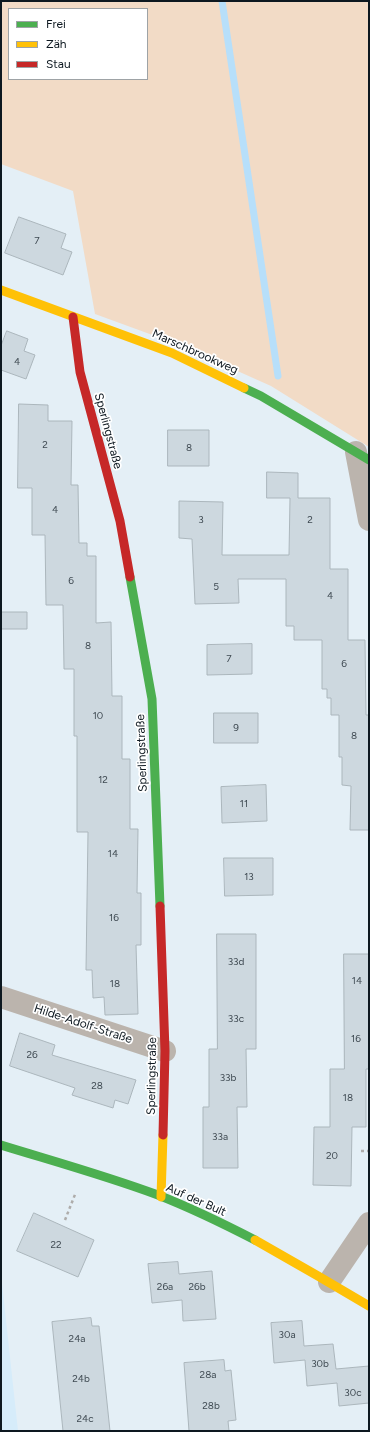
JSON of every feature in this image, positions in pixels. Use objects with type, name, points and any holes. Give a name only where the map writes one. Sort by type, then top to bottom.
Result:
[{"type":"street","name":"Marschbrookweg","points":[[1,290],[172,353],[261,396],[363,456]]},
{"type":"street","name":"Sperlingstraße","points":[[73,317],[80,372],[120,521],[152,699],[165,1052],[161,1197]]},
{"type":"street","points":[[363,456],[369,520]]},
{"type":"street","name":"Hilde-Adolf-Straße","points":[[1,997],[165,1052]]},
{"type":"street","name":"Auf der Bult","points":[[1,1145],[84,1170],[161,1197],[234,1230],[329,1282],[369,1306]]},
{"type":"street","points":[[329,1282],[369,1223]]},
{"type":"path","points":[[361,1151],[369,1151]]},
{"type":"path","points":[[65,1220],[84,1170]]},
{"type":"shaded area","points":[[1,1],[369,1],[369,447],[271,386],[177,344],[95,314],[73,191],[1,164]]},
{"type":"shaded area","points":[[1,1274],[18,1431],[1,1431]]},
{"type":"building","points":[[19,217],[66,234],[61,248],[72,252],[63,275],[5,253]]},
{"type":"building","points":[[7,331],[28,339],[24,351],[35,355],[26,379],[1,370],[1,346]]},
{"type":"building","points":[[19,404],[48,405],[48,421],[72,421],[71,485],[78,485],[79,543],[87,543],[87,556],[96,556],[96,623],[111,622],[112,696],[122,696],[122,759],[130,759],[130,829],[138,829],[137,893],[141,893],[141,945],[136,945],[138,1014],[105,1015],[104,997],[93,998],[92,970],[86,970],[88,832],[77,832],[77,736],[74,736],[74,669],[64,669],[63,605],[46,605],[45,535],[32,535],[32,488],[18,488]]},
{"type":"building","points":[[168,430],[209,430],[209,466],[168,466]]},
{"type":"building","points":[[267,472],[298,473],[298,498],[330,498],[330,569],[348,569],[348,640],[365,640],[366,715],[369,715],[369,830],[350,830],[351,786],[342,785],[342,757],[339,757],[339,715],[331,715],[331,698],[327,698],[327,689],[322,689],[322,640],[294,640],[294,626],[286,626],[286,579],[238,579],[239,603],[195,604],[192,539],[179,538],[179,501],[223,502],[222,555],[289,555],[290,498],[267,498]]},
{"type":"building","points":[[1,612],[27,612],[27,629],[1,629]]},
{"type":"building","points":[[252,644],[252,674],[207,675],[207,645]]},
{"type":"building","points":[[214,713],[258,713],[258,743],[214,743]]},
{"type":"building","points":[[266,785],[267,821],[222,823],[221,787]]},
{"type":"building","points":[[224,858],[273,858],[273,895],[225,896]]},
{"type":"building","points":[[217,934],[256,934],[256,1049],[246,1049],[247,1107],[237,1107],[238,1168],[203,1168],[203,1107],[209,1107],[209,1049],[217,1049]]},
{"type":"building","points":[[344,954],[369,954],[369,1069],[366,1069],[366,1127],[352,1127],[351,1186],[313,1185],[314,1127],[330,1127],[330,1069],[344,1069]]},
{"type":"building","points":[[20,1033],[55,1045],[52,1055],[136,1080],[128,1104],[115,1100],[113,1108],[72,1095],[75,1088],[10,1066]]},
{"type":"building","points":[[34,1213],[94,1240],[78,1277],[17,1251]]},
{"type":"building","points":[[178,1262],[179,1274],[212,1271],[216,1319],[183,1321],[182,1300],[152,1303],[148,1264]]},
{"type":"building","points":[[91,1318],[92,1326],[99,1326],[110,1431],[63,1431],[52,1322]]},
{"type":"building","points":[[302,1321],[304,1346],[333,1344],[336,1369],[369,1366],[369,1403],[339,1406],[337,1383],[307,1386],[305,1360],[274,1363],[271,1323]]},
{"type":"building","points":[[224,1360],[225,1371],[231,1370],[236,1420],[228,1421],[229,1431],[189,1431],[184,1363]]},
{"type":"waterway","points":[[222,1],[278,376]]},
{"type":"traffic: fast","points":[[244,388],[261,396],[369,460]]},
{"type":"traffic: fast","points":[[130,577],[152,699],[160,906]]},
{"type":"traffic: fast","points":[[1,1145],[100,1175],[158,1195],[207,1216],[255,1240]]},
{"type":"traffic: slow","points":[[1,290],[172,353],[244,388]]},
{"type":"traffic: slow","points":[[161,1197],[163,1135]]},
{"type":"traffic: slow","points":[[255,1240],[369,1306]]},
{"type":"traffic: jam","points":[[73,317],[80,372],[120,521],[130,577]]},
{"type":"traffic: jam","points":[[160,906],[165,1051],[163,1135]]}]
